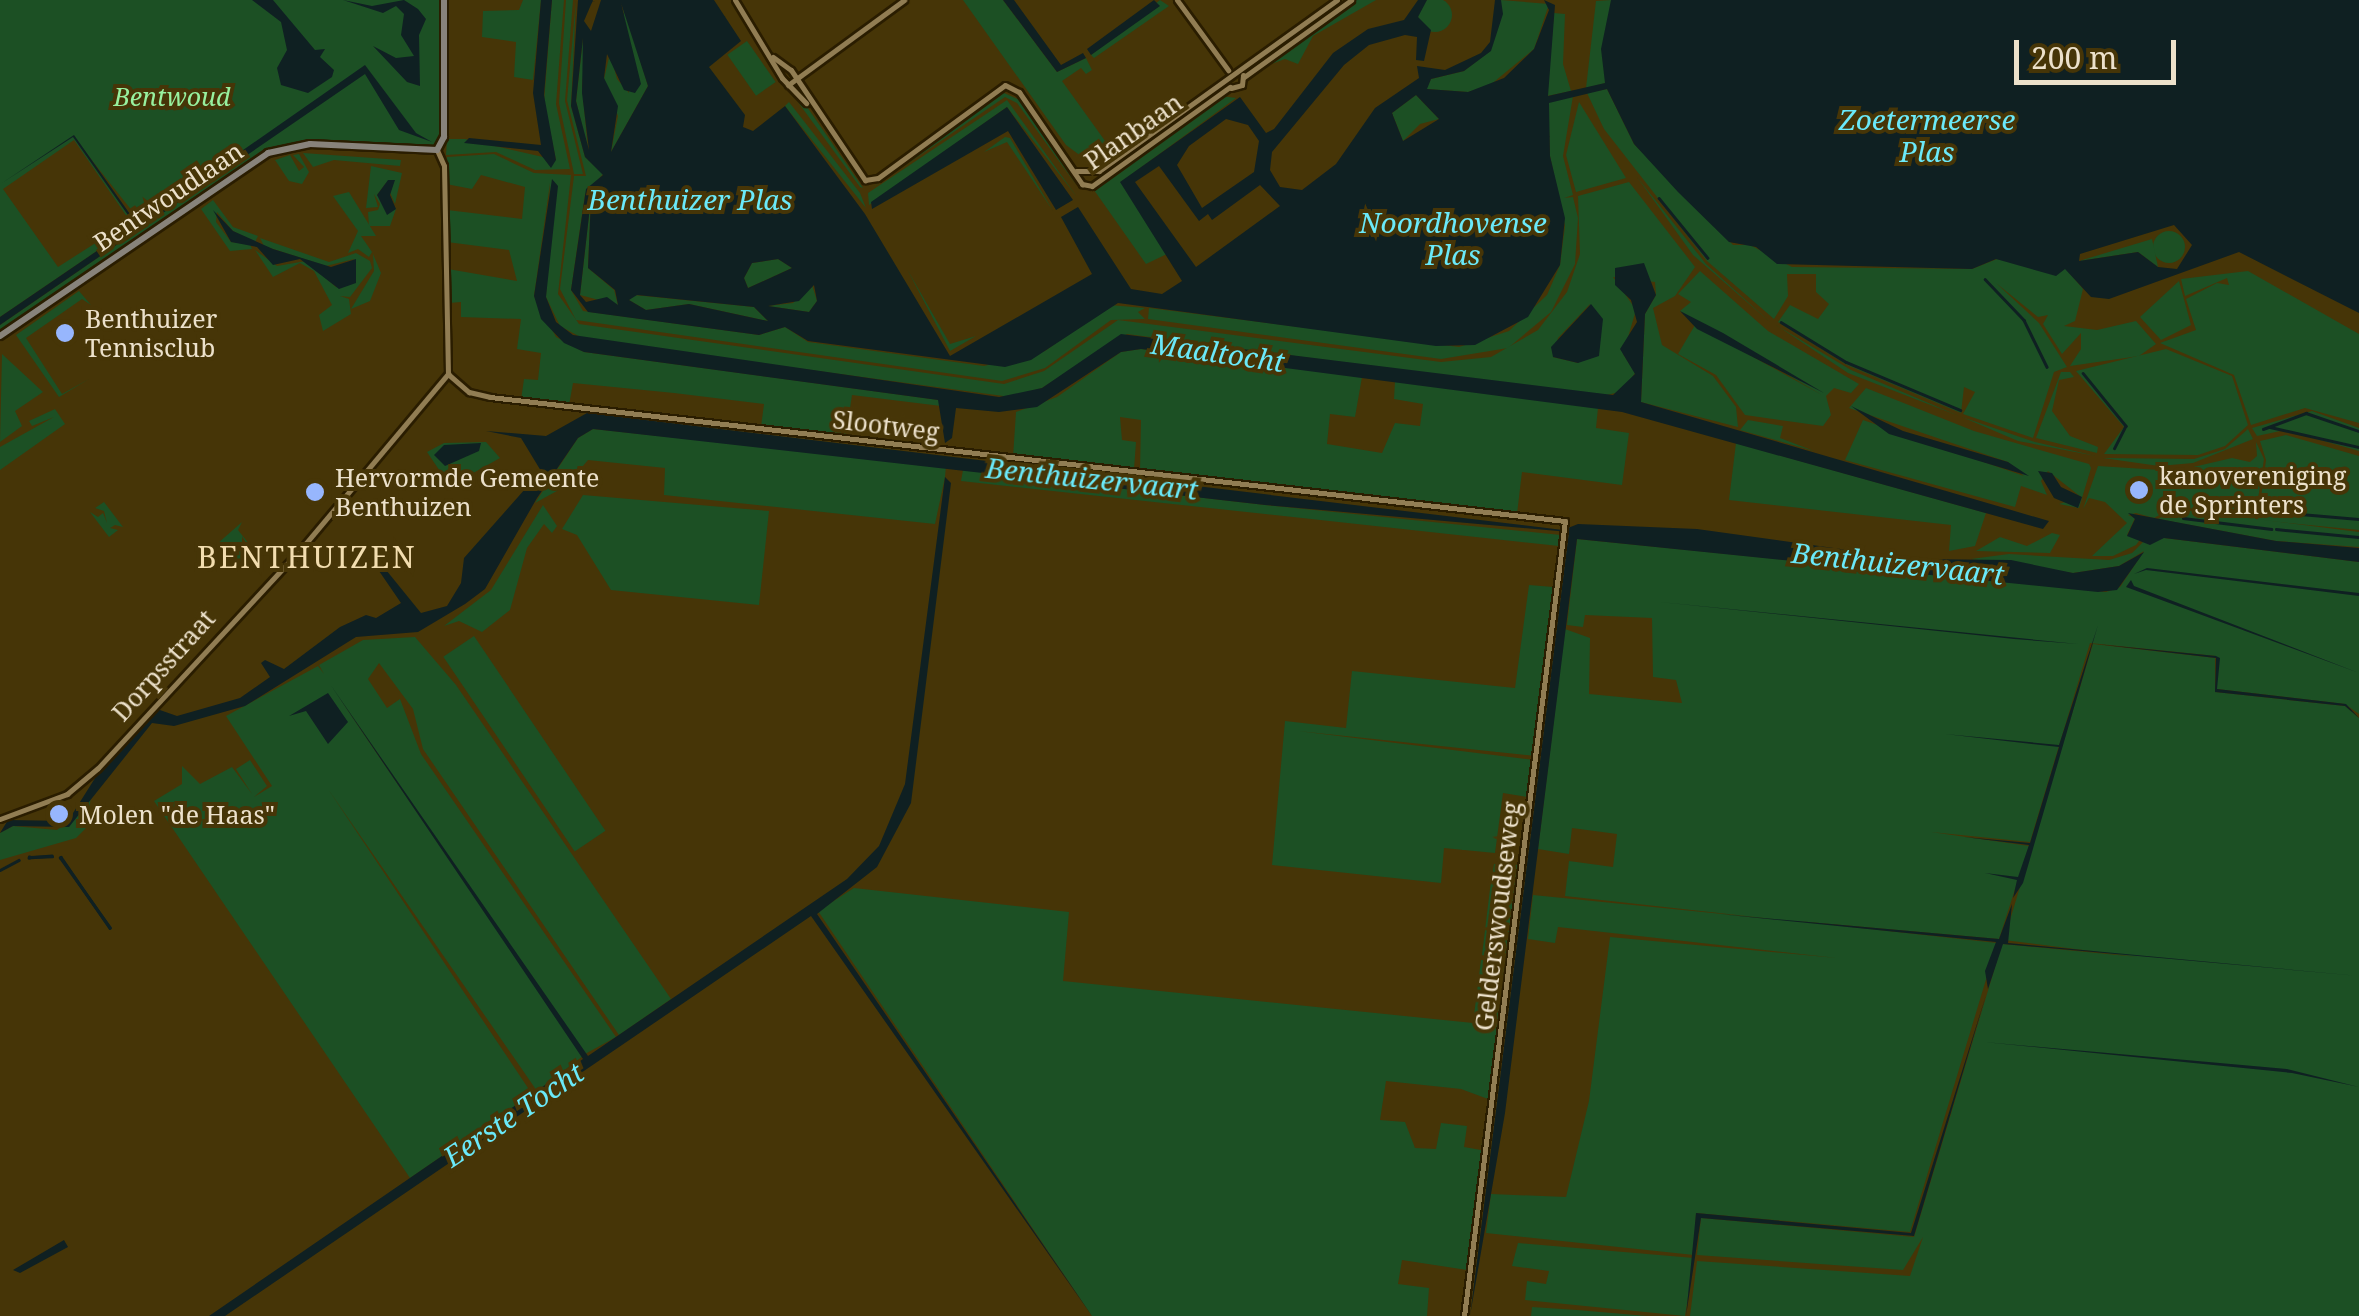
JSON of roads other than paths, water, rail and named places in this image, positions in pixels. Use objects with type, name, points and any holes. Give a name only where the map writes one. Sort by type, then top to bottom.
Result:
[{"type":"main road","points":[[437,150],[444,137],[444,0]]},
{"type":"main road","name":"Bentwoudlaan","points":[[0,336],[268,153],[310,144],[437,150]]},
{"type":"street","points":[[735,0],[788,85],[814,112],[865,180],[881,175],[996,93],[1010,90],[1024,100],[1070,166]]},
{"type":"street","points":[[788,85],[904,0]]},
{"type":"street","points":[[1177,0],[1229,72],[1228,85],[1240,87],[1242,74],[1336,0]]},
{"type":"street","points":[[1229,72],[1242,74],[1351,0]]},
{"type":"street","points":[[773,57],[797,78],[814,112]]},
{"type":"street","name":"Planbaan","points":[[1070,166],[1083,175],[1100,171],[1228,85]]},
{"type":"street","name":"Planbaan","points":[[1070,166],[1082,184],[1095,185],[1228,85]]},
{"type":"street","points":[[437,150],[444,166],[448,374]]},
{"type":"street","name":"Slootweg","points":[[448,374],[469,392],[490,398],[1565,522]]},
{"type":"street","name":"Dorpsstraat","points":[[2,818],[67,794],[98,768],[301,549],[448,374]]},
{"type":"street","name":"Gelderswoudseweg","points":[[1464,1316],[1567,536],[1565,522]]},
{"type":"water","points":[[252,0],[273,0],[315,50],[325,49],[320,57],[334,70],[332,77],[308,93],[281,85],[277,68],[287,50],[281,22]]},
{"type":"water","points":[[343,0],[372,6],[404,0],[418,9],[426,19],[419,35],[420,86],[407,82],[373,46],[396,58],[414,56],[401,35],[404,14],[396,6],[383,13]]},
{"type":"water","points":[[541,0],[552,0],[544,95],[556,160],[551,168],[538,151],[464,143],[469,138],[541,145],[533,93]]},
{"type":"water","points":[[578,0],[593,0],[584,21],[591,31],[601,0],[714,0],[741,41],[709,67],[745,115],[743,127],[753,131],[785,106],[865,214],[950,356],[1092,274],[1061,217],[1078,207],[1131,289],[1162,294],[1182,281],[1120,182],[1240,97],[1266,133],[1274,129],[1333,53],[1368,29],[1404,20],[1418,0],[1427,0],[1418,17],[1431,30],[1424,61],[1416,60],[1417,37],[1405,35],[1369,45],[1344,65],[1272,152],[1270,170],[1280,187],[1302,190],[1336,164],[1375,108],[1419,78],[1417,66],[1445,70],[1481,53],[1490,42],[1495,0],[1501,0],[1503,14],[1491,51],[1464,71],[1431,79],[1427,89],[1468,92],[1504,78],[1534,49],[1549,10],[1544,0],[1555,5],[1548,96],[1605,83],[1601,49],[1611,0],[2359,0],[2359,313],[2239,252],[2109,299],[2091,297],[2065,269],[2056,276],[1996,259],[1972,269],[1777,264],[1756,247],[1729,242],[1678,192],[1634,144],[1607,89],[1549,103],[1550,156],[1565,218],[1560,265],[1528,317],[1475,345],[1436,346],[1118,303],[1031,360],[1005,367],[808,341],[785,327],[759,335],[588,312],[571,290],[586,189],[603,175],[585,157],[571,106]],"holes":[[[621,3],[648,86],[611,152],[618,106],[604,78],[607,54],[624,90],[635,93],[641,84]],[[583,38],[582,93],[589,150],[576,101]],[[1416,95],[1439,119],[1403,141],[1392,113]],[[1226,119],[1248,125],[1259,141],[1254,172],[1202,208],[1177,165],[1189,146]],[[1159,166],[1199,221],[1208,214],[1212,220],[1260,185],[1280,206],[1196,267],[1135,182]],[[591,198],[588,268],[615,290],[618,305],[607,297],[586,302],[580,295]],[[2174,225],[2192,245],[2177,269],[2158,267],[2138,252],[2079,261],[2080,254]],[[778,259],[792,268],[748,288],[744,278],[752,263]],[[814,285],[817,301],[809,312],[768,306],[799,301]],[[637,295],[754,307],[768,321],[689,304],[646,310],[629,300]]]},
{"type":"water","points":[[1003,0],[1014,0],[1061,65],[1083,53],[1086,58],[1057,72]]},
{"type":"water","points":[[1154,0],[1160,6],[1091,55],[1087,49]]},
{"type":"water","points":[[365,65],[416,133],[432,142],[399,130],[365,74],[0,325],[0,317],[135,225],[73,137],[2,183],[74,135],[137,224]]},
{"type":"water","points":[[1007,107],[1073,200],[1056,210],[1008,131],[872,209],[871,202]]},
{"type":"water","name":"Maaltocht","points":[[552,179],[558,186],[546,297],[556,322],[573,335],[999,397],[1042,388],[1121,334],[1613,395],[1635,374],[1620,349],[1637,322],[1631,300],[1615,285],[1615,268],[1644,263],[1656,295],[1645,314],[1641,402],[2049,521],[2043,529],[1622,412],[1141,349],[1121,352],[1037,407],[999,412],[956,408],[952,438],[945,443],[938,400],[584,352],[564,343],[541,319],[534,296]]},
{"type":"water","points":[[388,180],[395,180],[390,195],[396,209],[387,215],[377,195]]},
{"type":"water","points":[[213,210],[233,231],[273,249],[331,267],[356,259],[356,283],[339,289],[300,259],[273,265],[257,247],[231,242]]},
{"type":"water","points":[[1591,304],[1603,319],[1599,356],[1578,363],[1553,357],[1551,347]]},
{"type":"water","points":[[1680,311],[1723,333],[1824,393],[1697,329]]},
{"type":"water","points":[[1851,406],[1903,431],[2008,462],[2029,476],[1889,434]]},
{"type":"water","name":"Benthuizervaart","points":[[587,413],[1563,530],[1578,524],[1697,529],[1912,559],[2011,560],[2073,573],[2119,566],[2144,552],[2117,590],[2098,592],[1577,539],[1505,1113],[1470,1316],[1569,532],[1265,505],[593,429],[578,438],[537,498],[485,589],[465,604],[418,632],[356,637],[245,706],[174,726],[152,723],[69,827],[13,826],[0,833],[8,820],[68,821],[97,775],[157,709],[177,716],[240,698],[270,677],[261,663],[265,660],[284,669],[340,627],[366,615],[376,618],[401,603],[377,568],[382,565],[421,613],[447,606],[461,583],[464,558],[541,471],[521,438],[486,431],[546,436]]},
{"type":"water","points":[[481,443],[479,451],[445,466],[434,455],[444,445]]},
{"type":"water","points":[[2038,471],[2052,473],[2061,487],[2082,497],[2078,508],[2054,498]]},
{"type":"water","name":"Eerste Tocht","points":[[945,477],[951,483],[911,803],[877,867],[817,914],[1092,1316],[811,916],[225,1316],[209,1316],[583,1059],[330,684],[588,1056],[847,879],[879,846],[905,784]]},
{"type":"water","points":[[2128,513],[2276,541],[2359,548],[2359,562],[2164,538],[2150,545],[2127,536],[2135,519]]},
{"type":"water","points":[[2147,568],[2359,596],[2146,570],[2134,574]]},
{"type":"water","points":[[2131,580],[2134,586],[2359,673],[2126,587]]},
{"type":"water","points":[[1660,602],[2078,644],[2014,639]]},
{"type":"water","points":[[2098,625],[2023,883],[2013,898],[2017,880],[1985,873],[2018,877],[2029,845],[1964,837],[2030,843],[2059,747],[1945,734],[2059,745]]},
{"type":"water","points":[[2096,644],[2216,656],[2220,658],[2217,689],[2346,704],[2359,718],[2345,706],[2215,692],[2216,658]]},
{"type":"water","points":[[328,693],[348,722],[328,744],[306,711],[289,716]]},
{"type":"water","points":[[2012,904],[2008,943],[2359,976],[2003,944],[1988,989],[1985,971],[1996,942],[1719,914],[1999,939]]},
{"type":"water","points":[[1986,995],[1914,1236],[1701,1218],[1686,1316],[1696,1213],[1911,1233]]},
{"type":"water","points":[[1984,1042],[2287,1069],[2359,1087],[2292,1073]]},
{"type":"water","points":[[64,1240],[68,1247],[20,1273],[13,1270]]},
{"type":"waterway","points":[[1659,198],[1708,258]]},
{"type":"waterway","points":[[1985,279],[2024,320],[2047,367]]},
{"type":"waterway","points":[[1781,322],[1846,362],[1960,410]]},
{"type":"waterway","points":[[2083,373],[2126,426],[2115,448]]},
{"type":"waterway","points":[[2263,429],[2306,413],[2359,431]]},
{"type":"waterway","points":[[2270,427],[2359,447]]},
{"type":"waterway","points":[[2265,511],[2359,519]]},
{"type":"waterway","points":[[2183,518],[2271,529]]},
{"type":"waterway","points":[[2276,529],[2359,537]]},
{"type":"waterway","points":[[52,856],[29,858],[29,857],[52,856]]},
{"type":"waterway","points":[[61,857],[110,928],[60,858],[61,857]]},
{"type":"waterway","points":[[0,870],[19,860]]},
{"type":"place","name":"Benthuizer Tennisclub","points":[[65,333]]},
{"type":"place","name":"kanovereniging de Sprinters","points":[[2139,490]]},
{"type":"place","name":"Hervormde Gemeente Benthuizen","points":[[315,492]]},
{"type":"place","name":"Molen \"de Haas\"","points":[[59,814]]},
{"type":"district","name":"BENTHUIZEN","points":[[307,557]]},
{"type":"park label","name":"Bentwoud","points":[[172,96]]},
{"type":"water label","name":"Zoetermeerse Plas","points":[[1927,135]]},
{"type":"water label","name":"Benthuizer Plas","points":[[690,199]]},
{"type":"water label","name":"Noordhovense Plas","points":[[1453,238]]}]
